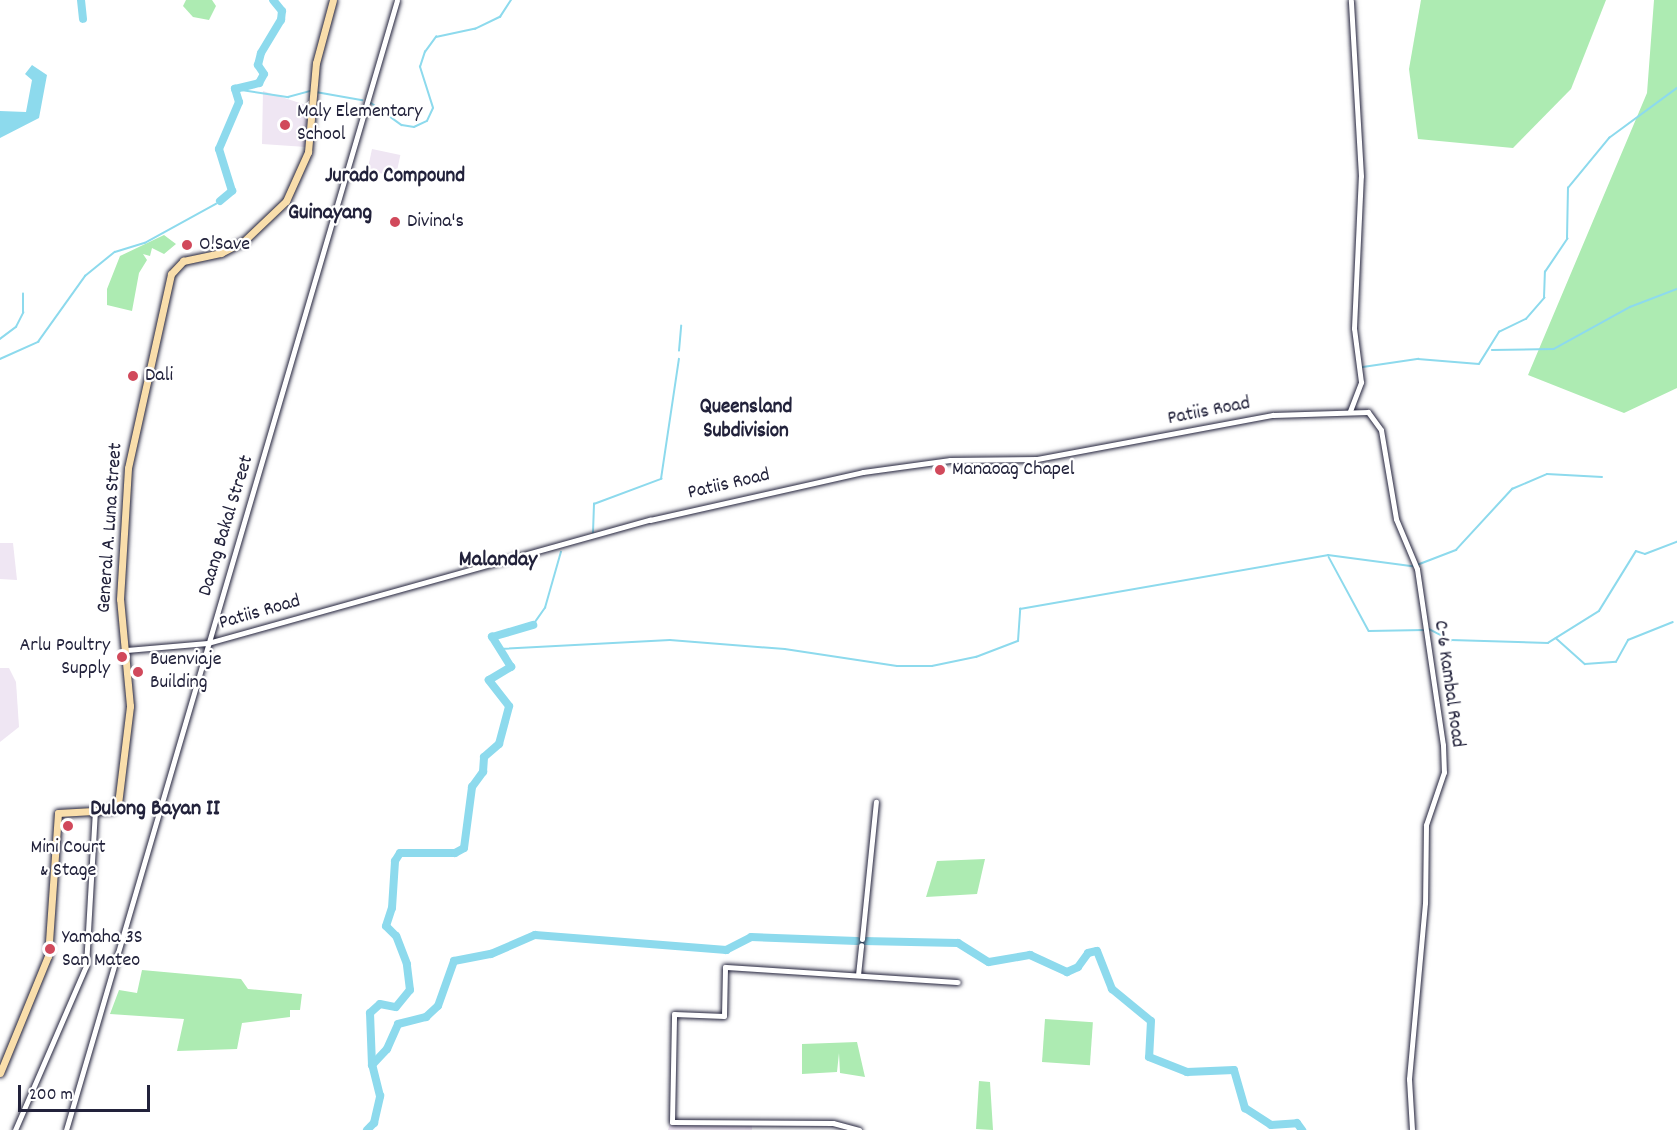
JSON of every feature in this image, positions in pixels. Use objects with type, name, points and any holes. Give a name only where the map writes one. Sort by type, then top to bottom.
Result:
[{"type":"main road","name":"General A. Luna Street","points":[[0,1073],[48,956],[58,813],[114,809],[119,797],[130,706],[120,591],[128,468],[171,274],[183,261],[220,253],[244,241],[277,214],[307,157],[322,35],[333,0]]},
{"type":"street","name":"Daang Bakal Street","points":[[66,1130],[397,0]]},
{"type":"street","points":[[1350,411],[1362,382],[1353,328],[1361,188],[1351,0]]},
{"type":"street","name":"C-6 Kambal Road","points":[[1350,411],[1368,412],[1379,424],[1396,519],[1417,569],[1444,764],[1426,825],[1425,903],[1408,1079],[1412,1130]]},
{"type":"street","name":"Patiis Road","points":[[126,650],[208,642],[627,526],[809,483],[936,461],[1037,459],[1273,416],[1350,411]]},
{"type":"street","points":[[858,975],[876,802]]},
{"type":"street","points":[[15,1128],[86,966],[95,811]]},
{"type":"street","points":[[859,1128],[672,1122],[674,1014],[724,1016],[725,967],[958,982]]},
{"type":"shaded area","name":"Maly Elementary School","points":[[263,91],[309,106],[306,147],[262,144]]},
{"type":"shaded area","points":[[372,149],[400,155],[396,177],[367,171]]},
{"type":"shaded area","points":[[0,543],[13,543],[17,580],[0,579]]},
{"type":"shaded area","points":[[0,668],[9,668],[16,682],[19,727],[0,742]]},
{"type":"shaded area","points":[[670,1124],[752,1125],[752,1130],[668,1130]]},
{"type":"green space","points":[[186,0],[212,0],[216,6],[209,20],[193,17],[183,6]]},
{"type":"green space","points":[[1421,0],[1606,0],[1571,89],[1513,148],[1418,139],[1409,69]]},
{"type":"green space","points":[[1654,0],[1677,0],[1677,388],[1624,413],[1528,375],[1647,93]]},
{"type":"green space","points":[[164,235],[176,244],[164,254],[152,248],[150,256],[143,254],[147,260],[139,273],[132,311],[107,305],[107,289],[120,256]]},
{"type":"green space","points":[[985,859],[977,894],[926,897],[937,861]]},
{"type":"green space","points":[[142,970],[241,979],[248,989],[302,994],[300,1010],[290,1010],[290,1017],[242,1023],[237,1049],[177,1051],[184,1019],[110,1014],[119,990],[137,993]]},
{"type":"green space","points":[[1045,1019],[1093,1022],[1090,1065],[1042,1062]]},
{"type":"green space","points":[[857,1042],[865,1077],[840,1073],[839,1053],[837,1072],[802,1074],[802,1044]]},
{"type":"green space","points":[[979,1081],[990,1082],[993,1130],[976,1129]]},
{"type":"water","points":[[32,65],[47,75],[39,118],[0,138],[0,111],[26,112],[32,80],[25,74]]},
{"type":"waterway","points":[[81,0],[83,19]]},
{"type":"waterway","points":[[220,201],[232,191],[219,149],[239,102],[235,89],[259,83],[264,74],[258,65],[261,53],[281,20],[282,11],[273,0]]},
{"type":"waterway","points":[[370,102],[402,125],[414,127],[427,121],[433,108],[420,67],[425,52],[436,37],[475,29],[500,17],[511,0]]},
{"type":"waterway","points":[[1363,367],[1418,359],[1479,364],[1499,332],[1526,319],[1544,298],[1545,272],[1567,239],[1568,188],[1609,138],[1677,88]]},
{"type":"waterway","points":[[235,89],[288,97],[311,91]]},
{"type":"waterway","points":[[316,92],[362,100]]},
{"type":"waterway","points":[[0,359],[38,342],[85,276],[115,252],[145,243],[216,204]]},
{"type":"waterway","points":[[1492,350],[1554,349],[1630,307],[1677,289]]},
{"type":"waterway","points":[[0,339],[16,327],[23,313],[23,294]]},
{"type":"waterway","points":[[679,351],[681,326]]},
{"type":"waterway","points":[[593,533],[594,504],[661,479],[679,359]]},
{"type":"waterway","points":[[1417,565],[1456,550],[1512,489],[1547,474],[1602,477]]},
{"type":"waterway","points":[[1429,629],[1451,640],[1548,643],[1599,611],[1636,551],[1645,554],[1677,542]]},
{"type":"waterway","points":[[533,625],[545,608],[561,552]]},
{"type":"waterway","points":[[499,649],[670,640],[785,649],[897,666],[932,666],[976,657],[1018,641],[1020,609],[1328,555],[1412,566]]},
{"type":"waterway","points":[[1329,557],[1369,631],[1424,630]]},
{"type":"waterway","points":[[1556,638],[1585,664],[1616,662],[1628,640],[1673,622]]},
{"type":"waterway","points":[[367,1130],[374,1123],[380,1096],[372,1065],[370,1013],[380,1004],[396,1007],[410,990],[407,964],[396,936],[386,926],[392,908],[395,861],[400,853],[455,853],[464,848],[472,787],[483,772],[484,757],[499,744],[509,706],[489,680],[511,667],[492,637],[533,625]]},
{"type":"waterway","points":[[372,1065],[387,1049],[398,1024],[426,1017],[438,1006],[454,961],[491,954],[535,935],[726,950],[751,937],[857,941]]},
{"type":"waterway","points":[[863,941],[958,943],[989,962],[1030,955],[1067,972],[1078,967],[1088,953],[1097,951],[1112,989],[1151,1021],[1149,1057],[1187,1072],[1234,1070],[1245,1108],[1271,1125],[1297,1123],[1302,1130]]},
{"type":"place","name":"Maly Elementary School","points":[[285,125]]},
{"type":"place","name":"Divina's","points":[[395,222]]},
{"type":"place","name":"O!Save","points":[[187,245]]},
{"type":"place","name":"Dali","points":[[133,376]]},
{"type":"place","name":"Manaoag Chapel","points":[[940,470]]},
{"type":"place","name":"Arlu Poultry Supply","points":[[122,657]]},
{"type":"place","name":"Buenviaje Building","points":[[138,672]]},
{"type":"place","name":"Mini Court & Stage","points":[[68,826]]},
{"type":"place","name":"Yamaha 3S San Mateo","points":[[50,949]]},
{"type":"district","name":"Jurado Compound","points":[[395,177]]},
{"type":"district","name":"Guinayang","points":[[330,214]]},
{"type":"district","name":"Queensland Subdivision","points":[[746,420]]},
{"type":"district","name":"Malanday","points":[[498,561]]},
{"type":"district","name":"Dulong Bayan II","points":[[155,810]]}]
